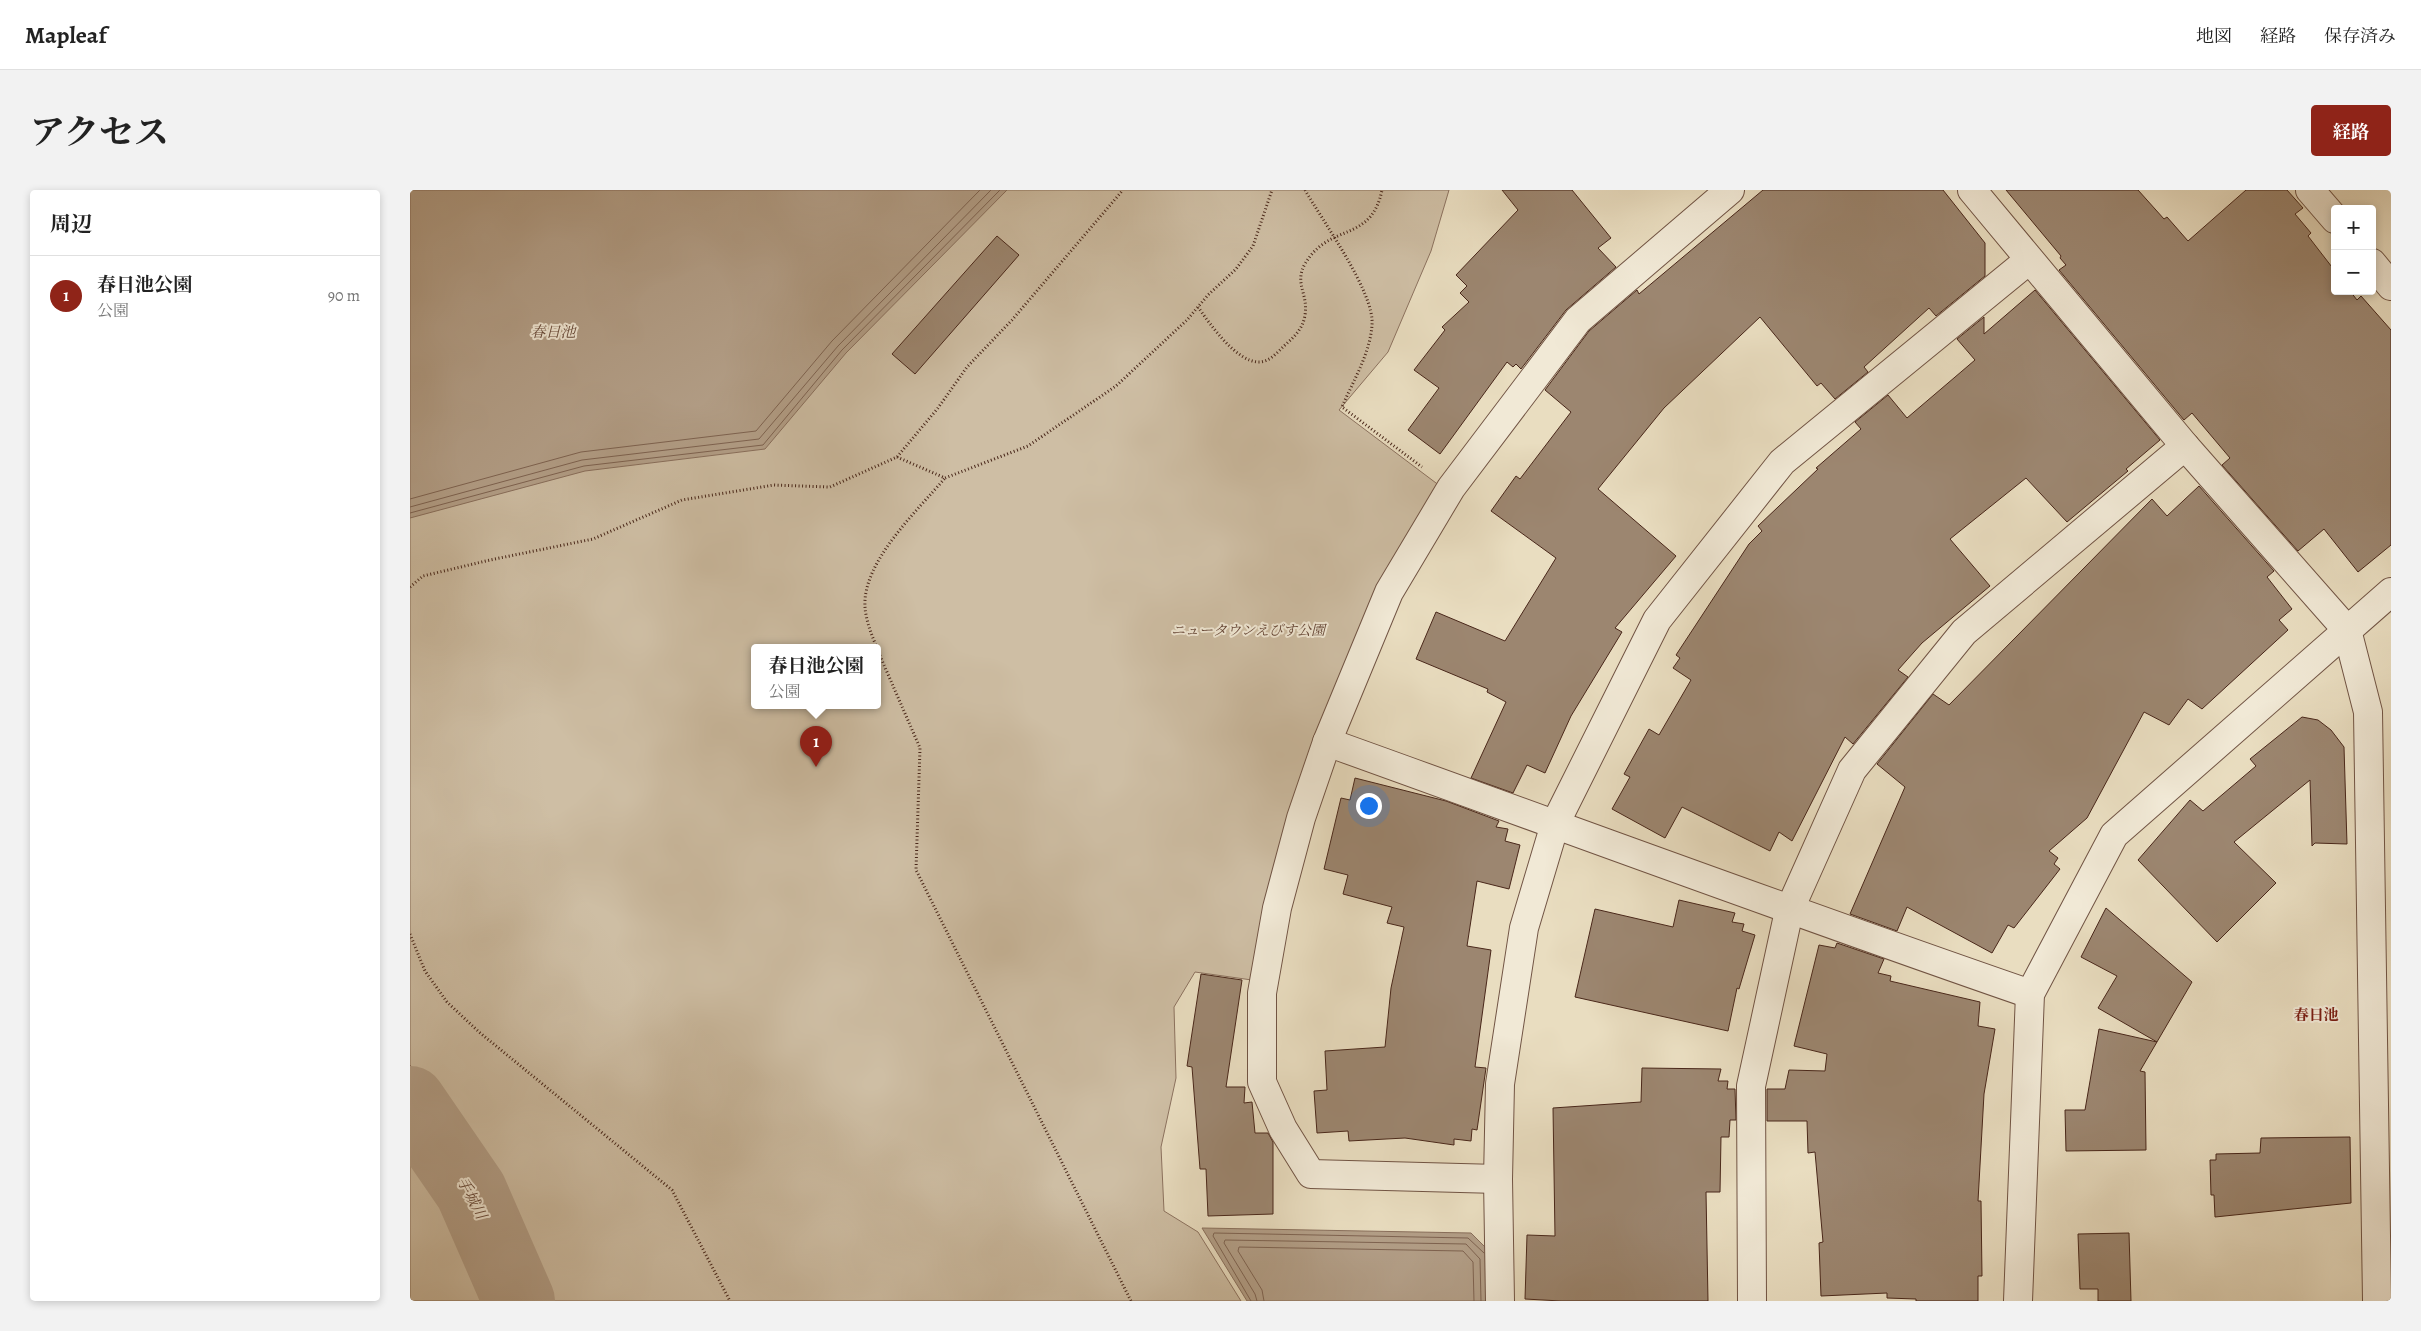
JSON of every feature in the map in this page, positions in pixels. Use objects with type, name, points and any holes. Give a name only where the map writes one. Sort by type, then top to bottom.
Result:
[{"type":"street","points":[[1498,1179],[1311,1174],[1283,1129],[1262,1082],[1262,993],[1276,908],[1301,818],[1327,742],[1389,592],[1451,488],[1578,320],[1730,190]]},
{"type":"street","points":[[1972,190],[2185,446],[2347,630],[2368,712],[2377,1301]]},
{"type":"street","points":[[2310,190],[2331,214]]},
{"type":"street","points":[[1500,1301],[1498,1179],[1500,1084],[1524,928],[1555,824],[1657,620],[1782,462],[2029,260]]},
{"type":"street","points":[[2376,268],[2391,286]]},
{"type":"street","points":[[1752,1301],[1752,1086],[1789,911],[1852,770],[1964,632],[2185,446]]},
{"type":"street","points":[[2018,1301],[2030,994],[2114,834],[2391,592]]},
{"type":"street","points":[[1327,742],[1789,911],[2030,994]]},
{"type":"path","points":[[410,587],[423,576],[592,539],[682,500],[774,485],[830,487],[897,457],[938,408],[967,367],[1012,320],[1123,190]]},
{"type":"path","points":[[876,644],[865,607],[867,585],[885,550],[945,478],[1028,446],[1116,386],[1187,320],[1236,269],[1254,246],[1272,190]]},
{"type":"path","points":[[1305,190],[1362,287],[1370,307],[1373,323],[1369,344],[1342,407],[1451,488]]},
{"type":"path","points":[[1198,307],[1219,335],[1238,354],[1257,362],[1268,360],[1296,335],[1303,326],[1306,313],[1300,282],[1304,266],[1313,253],[1334,238],[1357,229],[1367,220],[1376,209],[1382,190]]},
{"type":"path","points":[[897,457],[945,478]]},
{"type":"path","points":[[881,657],[920,748],[916,870],[1130,1301]]},
{"type":"path","points":[[410,934],[424,971],[447,1002],[479,1032],[672,1190],[730,1301]]},
{"type":"green space","name":"ニュータウンえびす公園","points":[[410,190],[1449,190],[1431,251],[1388,352],[1339,410],[1444,489],[1383,588],[1259,981],[1195,972],[1174,1007],[1176,1078],[1161,1147],[1164,1211],[1198,1232],[1241,1301],[413,1301],[410,1298]]},
{"type":"water","name":"春日池","points":[[410,190],[1007,190],[846,353],[765,449],[585,471],[410,518]]},
{"type":"water","points":[[410,1065],[452,1135],[410,1149]]},
{"type":"water","points":[[1202,1228],[1471,1233],[1492,1254],[1492,1301],[1247,1301]]},
{"type":"building","points":[[1502,190],[1572,190],[1611,238],[1598,248],[1616,267],[1566,310],[1521,369],[1516,364],[1513,367],[1507,362],[1440,454],[1408,430],[1439,388],[1414,370],[1445,330],[1442,327],[1469,302],[1460,293],[1467,286],[1456,275],[1518,210]]},
{"type":"building","points":[[1763,190],[1943,190],[1985,243],[1985,276],[1936,316],[1929,308],[1864,367],[1868,372],[1835,399],[1821,383],[1817,386],[1760,317],[1664,408],[1598,489],[1676,556],[1615,628],[1622,632],[1571,716],[1545,773],[1527,765],[1513,793],[1471,778],[1506,702],[1487,692],[1488,689],[1416,659],[1436,612],[1505,641],[1556,558],[1491,511],[1516,476],[1520,479],[1571,412],[1545,390],[1589,331],[1637,290],[1639,294]]},
{"type":"building","points":[[2006,190],[2138,190],[2164,219],[2167,217],[2188,241],[2246,190],[2287,190],[2303,208],[2295,214],[2311,233],[2308,236],[2331,266],[2331,295],[2353,295],[2357,300],[2361,296],[2391,330],[2391,545],[2358,572],[2324,529],[2298,551],[2222,465],[2230,458],[2192,413],[2184,420],[2059,270],[2066,265],[2060,258],[2061,256]]},
{"type":"building","points":[[997,236],[1019,255],[915,374],[892,354]]},
{"type":"building","points":[[2035,290],[2160,440],[2126,469],[2128,471],[2067,522],[2026,478],[1950,539],[1990,586],[1922,643],[1898,670],[1908,677],[1853,744],[1845,737],[1792,841],[1779,832],[1770,851],[1682,807],[1665,838],[1612,809],[1630,777],[1624,774],[1649,729],[1659,735],[1691,680],[1673,668],[1680,658],[1676,655],[1749,544],[1762,531],[1758,526],[1818,469],[1816,468],[1861,429],[1855,422],[1888,395],[1907,418],[1975,360],[1957,339],[1984,317],[1984,334]]},
{"type":"building","points":[[2199,486],[2274,571],[2267,577],[2292,609],[2279,620],[2288,630],[2202,709],[2188,699],[2169,725],[2144,712],[2087,818],[2049,851],[2058,858],[2054,864],[2060,869],[2014,928],[2008,925],[1992,953],[1907,907],[1897,931],[1850,914],[1905,787],[1877,764],[1933,694],[1949,705],[2152,499],[2167,516]]},
{"type":"building","points":[[2302,717],[2318,720],[2331,730],[2344,747],[2347,844],[2315,843],[2312,846],[2310,780],[2234,842],[2276,883],[2217,942],[2138,860],[2190,800],[2203,811],[2256,766],[2250,759]]},
{"type":"building","points":[[1355,778],[1446,801],[1499,821],[1496,827],[1508,829],[1505,841],[1520,845],[1509,889],[1477,881],[1467,946],[1491,950],[1475,1067],[1486,1068],[1477,1130],[1472,1129],[1471,1141],[1454,1139],[1454,1145],[1405,1138],[1349,1141],[1348,1131],[1317,1133],[1314,1091],[1327,1090],[1325,1051],[1385,1047],[1391,988],[1404,927],[1387,923],[1392,907],[1343,894],[1348,875],[1324,869],[1341,798],[1350,800]]},
{"type":"building","points":[[1679,900],[1735,913],[1732,922],[1744,924],[1742,931],[1755,935],[1739,989],[1737,988],[1728,1031],[1575,997],[1595,909],[1673,927]]},
{"type":"building","points":[[2106,908],[2192,982],[2157,1042],[2098,1008],[2117,976],[2081,957]]},
{"type":"building","points":[[1837,943],[1884,959],[1878,973],[1891,976],[1890,981],[1980,1002],[1978,1026],[1995,1029],[1984,1094],[1978,1201],[1981,1201],[1982,1276],[1978,1276],[1978,1301],[1916,1301],[1916,1299],[1887,1298],[1887,1293],[1821,1296],[1819,1243],[1823,1242],[1815,1152],[1808,1153],[1807,1121],[1767,1121],[1767,1089],[1785,1089],[1789,1070],[1825,1071],[1827,1054],[1794,1046],[1819,945],[1835,948]]},
{"type":"building","points":[[1201,974],[1242,980],[1226,1087],[1245,1087],[1244,1103],[1252,1102],[1255,1133],[1268,1133],[1273,1142],[1273,1214],[1208,1216],[1206,1169],[1200,1169],[1192,1067],[1187,1066]]},
{"type":"building","points":[[2099,1029],[2157,1042],[2140,1071],[2145,1072],[2146,1150],[2066,1151],[2065,1110],[2085,1110]]},
{"type":"building","points":[[1642,1068],[1721,1069],[1718,1081],[1728,1081],[1727,1089],[1735,1089],[1736,1120],[1730,1120],[1729,1137],[1721,1137],[1720,1192],[1706,1192],[1708,1301],[1561,1301],[1525,1299],[1527,1235],[1555,1236],[1553,1108],[1641,1102]]},
{"type":"building","points":[[2350,1137],[2351,1203],[2215,1217],[2214,1195],[2211,1195],[2210,1160],[2216,1160],[2216,1154],[2260,1153],[2261,1138]]},
{"type":"building","points":[[2129,1233],[2131,1301],[2098,1301],[2098,1289],[2080,1289],[2078,1234]]},
{"type":"waterway","name":"手城川","points":[[410,1102],[471,1191],[519,1301]]},
{"type":"place","name":"春日池公園","points":[[816,767]]},
{"type":"district","name":"春日池","points":[[2316,1015]]}]
